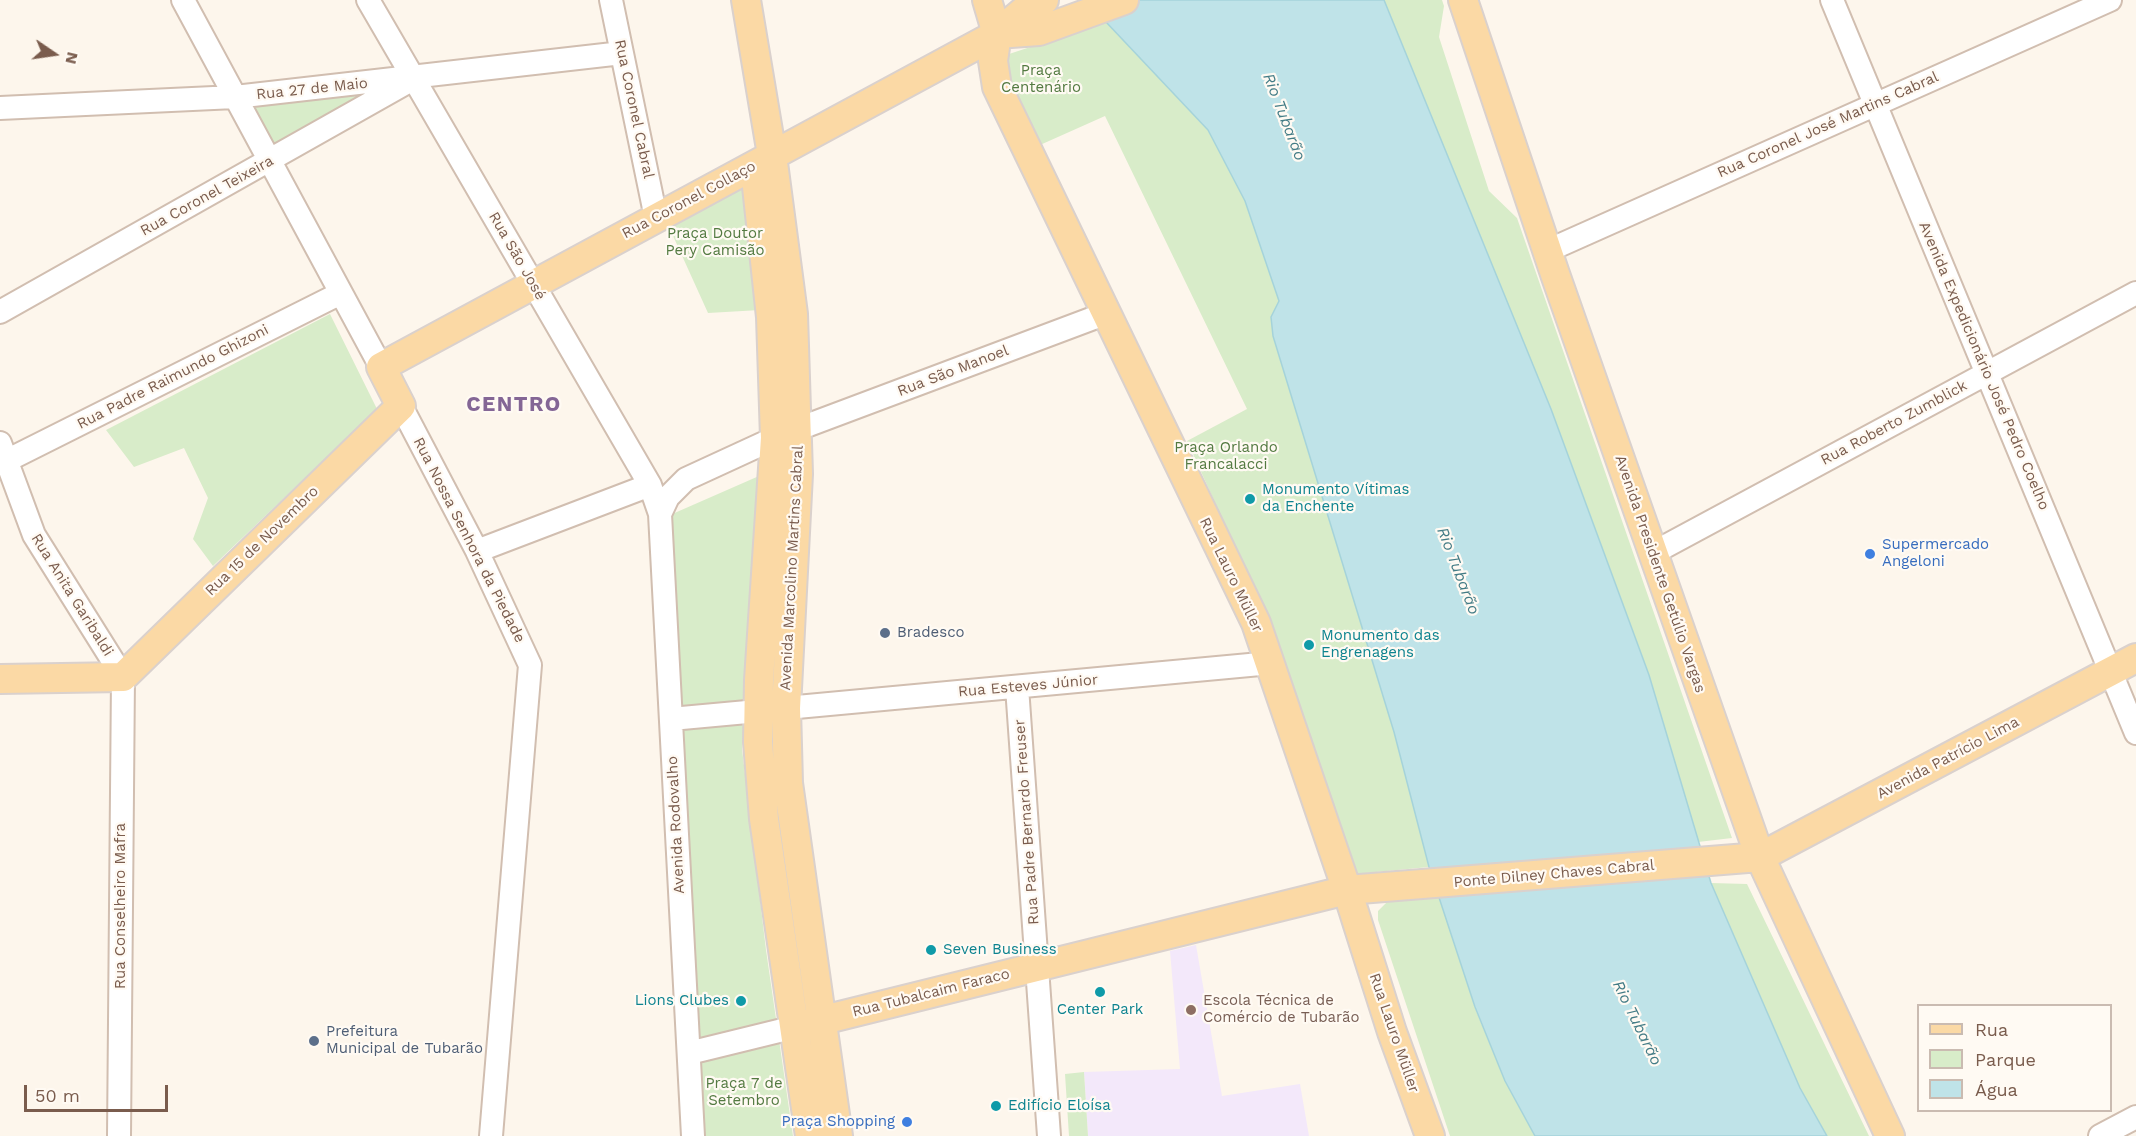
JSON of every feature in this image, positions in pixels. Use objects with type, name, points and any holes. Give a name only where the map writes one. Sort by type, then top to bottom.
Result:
[{"type":"main road","name":"Avenida Marcolino Martins Cabral","points":[[727,0],[763,160]]},
{"type":"main road","name":"Avenida Marcolino Martins Cabral","points":[[746,0],[763,160],[770,307],[796,528],[786,708],[788,783],[808,1024],[810,1136]]},
{"type":"main road","points":[[987,0],[997,34]]},
{"type":"main road","points":[[997,34],[1039,31],[1125,0]]},
{"type":"main road","name":"Avenida Presidente Getúlio Vargas","points":[[1463,0],[1547,251],[1653,553],[1751,858],[1890,1136]]},
{"type":"main road","points":[[997,34],[1038,2]]},
{"type":"main road","name":"Rua Coronel Collaço","points":[[381,367],[997,34]]},
{"type":"main road","name":"Rua Lauro Müller","points":[[997,34],[993,61],[997,87],[1256,623],[1347,890],[1392,1032],[1430,1136]]},
{"type":"main road","name":"Rua Nossa Senhora da Piedade","points":[[381,367],[401,406]]},
{"type":"main road","name":"Rua 15 de Novembro","points":[[123,677],[401,406]]},
{"type":"main road","name":"Avenida Marcolino Martins Cabral","points":[[786,433],[758,711],[764,819],[808,1024],[838,1136]]},
{"type":"main road","name":"Avenida Patrício Lima","points":[[1751,858],[2136,658]]},
{"type":"main road","points":[[0,679],[123,677]]},
{"type":"main road","name":"Ponte Dilney Chaves Cabral","points":[[1347,890],[1751,858]]},
{"type":"main road","name":"Rua Tubalcaim Faraco","points":[[808,1024],[1347,890]]},
{"type":"street","name":"Rua Nossa Senhora da Piedade","points":[[183,0],[381,367]]},
{"type":"street","name":"Rua São José","points":[[368,0],[650,485],[660,514]]},
{"type":"street","name":"Rua Coronel Cabral","points":[[611,0],[657,218]]},
{"type":"street","name":"Avenida Expedicionário José Pedro Coelho","points":[[1832,0],[2136,733]]},
{"type":"street","name":"Rua Coronel José Martins Cabral","points":[[1547,251],[2110,0]]},
{"type":"street","name":"Rua 27 de Maio","points":[[0,108],[235,97],[622,53]]},
{"type":"street","name":"Rua Coronel Teixeira","points":[[0,312],[414,78]]},
{"type":"street","name":"Rua Padre Raimundo Ghizoni","points":[[3,452],[341,293]]},
{"type":"street","name":"Rua Roberto Zumblick","points":[[1653,553],[2136,293]]},
{"type":"street","name":"Rua São Manoel","points":[[660,514],[668,497],[686,479],[786,433],[1107,313]]},
{"type":"street","name":"Rua Nossa Senhora da Piedade","points":[[401,406],[477,551],[527,656],[531,674],[491,1136]]},
{"type":"street","name":"Rua Anita Garibaldi","points":[[3,452],[34,535],[123,677]]},
{"type":"street","points":[[477,551],[650,485]]},
{"type":"street","name":"Avenida Rodovalho","points":[[660,514],[693,1136]]},
{"type":"street","name":"Rua Esteves Júnior","points":[[786,708],[1271,663]]},
{"type":"street","name":"Rua Conselheiro Mafra","points":[[119,1136],[123,677]]},
{"type":"street","name":"Rua Padre Bernardo Freuser","points":[[1017,687],[1049,1136]]},
{"type":"street","points":[[670,719],[758,711]]},
{"type":"street","name":"Rua Tubalcaim Faraco","points":[[689,1053],[808,1024]]},
{"type":"street","points":[[2100,1136],[2136,1117]]},
{"type":"shaded area","name":"Escola Técnica de Comércio de Tubarão","points":[[1196,945],[1222,1096],[1300,1084],[1309,1136],[1088,1136],[1084,1072],[1180,1069],[1170,951]]},
{"type":"green space","points":[[1384,0],[1442,0],[1444,6],[1439,37],[1489,191],[1517,218],[1732,838],[1698,842],[1649,675],[1551,409]]},
{"type":"green space","points":[[1106,22],[1208,130],[1245,201],[1279,301],[1271,317],[1273,336],[1394,732],[1429,867],[1355,874],[1272,628],[1187,441],[1247,409],[1105,116],[1040,145],[1010,91],[1003,56]]},
{"type":"green space","points":[[381,89],[276,147],[252,105]]},
{"type":"green space","name":"Praça Doutor Pery Camisão","points":[[743,183],[760,310],[708,313],[669,227]]},
{"type":"green space","points":[[330,314],[377,409],[213,566],[193,539],[208,498],[184,448],[134,467],[106,430]]},
{"type":"green space","name":"Praça 7 de Setembro","points":[[759,476],[742,749],[766,950],[793,1136],[703,1136],[670,515]]},
{"type":"green space","points":[[1711,883],[1747,884],[1869,1136],[1827,1136],[1800,1088]]},
{"type":"green space","points":[[1439,894],[1475,1008],[1505,1081],[1535,1136],[1450,1136],[1378,920],[1378,911],[1388,901]]},
{"type":"green space","points":[[1084,1072],[1088,1136],[1069,1136],[1065,1074]]},
{"type":"water","name":"Rio Tubarão","points":[[1098,0],[1384,0],[1551,409],[1649,675],[1711,883],[1800,1088],[1827,1136],[1535,1136],[1505,1081],[1475,1007],[1429,867],[1394,732],[1273,336],[1271,317],[1279,301],[1245,201],[1208,130],[1106,22]]},
{"type":"place","name":"Monumento Vítimas da Enchente","points":[[1250,499]]},
{"type":"place","name":"Supermercado Angeloni","points":[[1870,554]]},
{"type":"place","name":"Bradesco","points":[[885,633]]},
{"type":"place","name":"Monumento das Engrenagens","points":[[1309,645]]},
{"type":"place","name":"Seven Business","points":[[931,950]]},
{"type":"place","name":"Center Park","points":[[1100,992]]},
{"type":"place","name":"Lions Clubes","points":[[741,1001]]},
{"type":"place","name":"Escola Técnica de Comércio de Tubarão","points":[[1191,1010]]},
{"type":"place","name":"Prefeitura Municipal de Tubarão","points":[[314,1041]]},
{"type":"place","name":"Edifício Eloísa","points":[[996,1106]]},
{"type":"place","name":"Praça Shopping","points":[[907,1122]]},
{"type":"district","name":"CENTRO","points":[[514,405]]},
{"type":"park label","name":"Praça Centenário","points":[[1041,80]]},
{"type":"park label","name":"Praça Orlando Francalacci","points":[[1226,456]]}]
